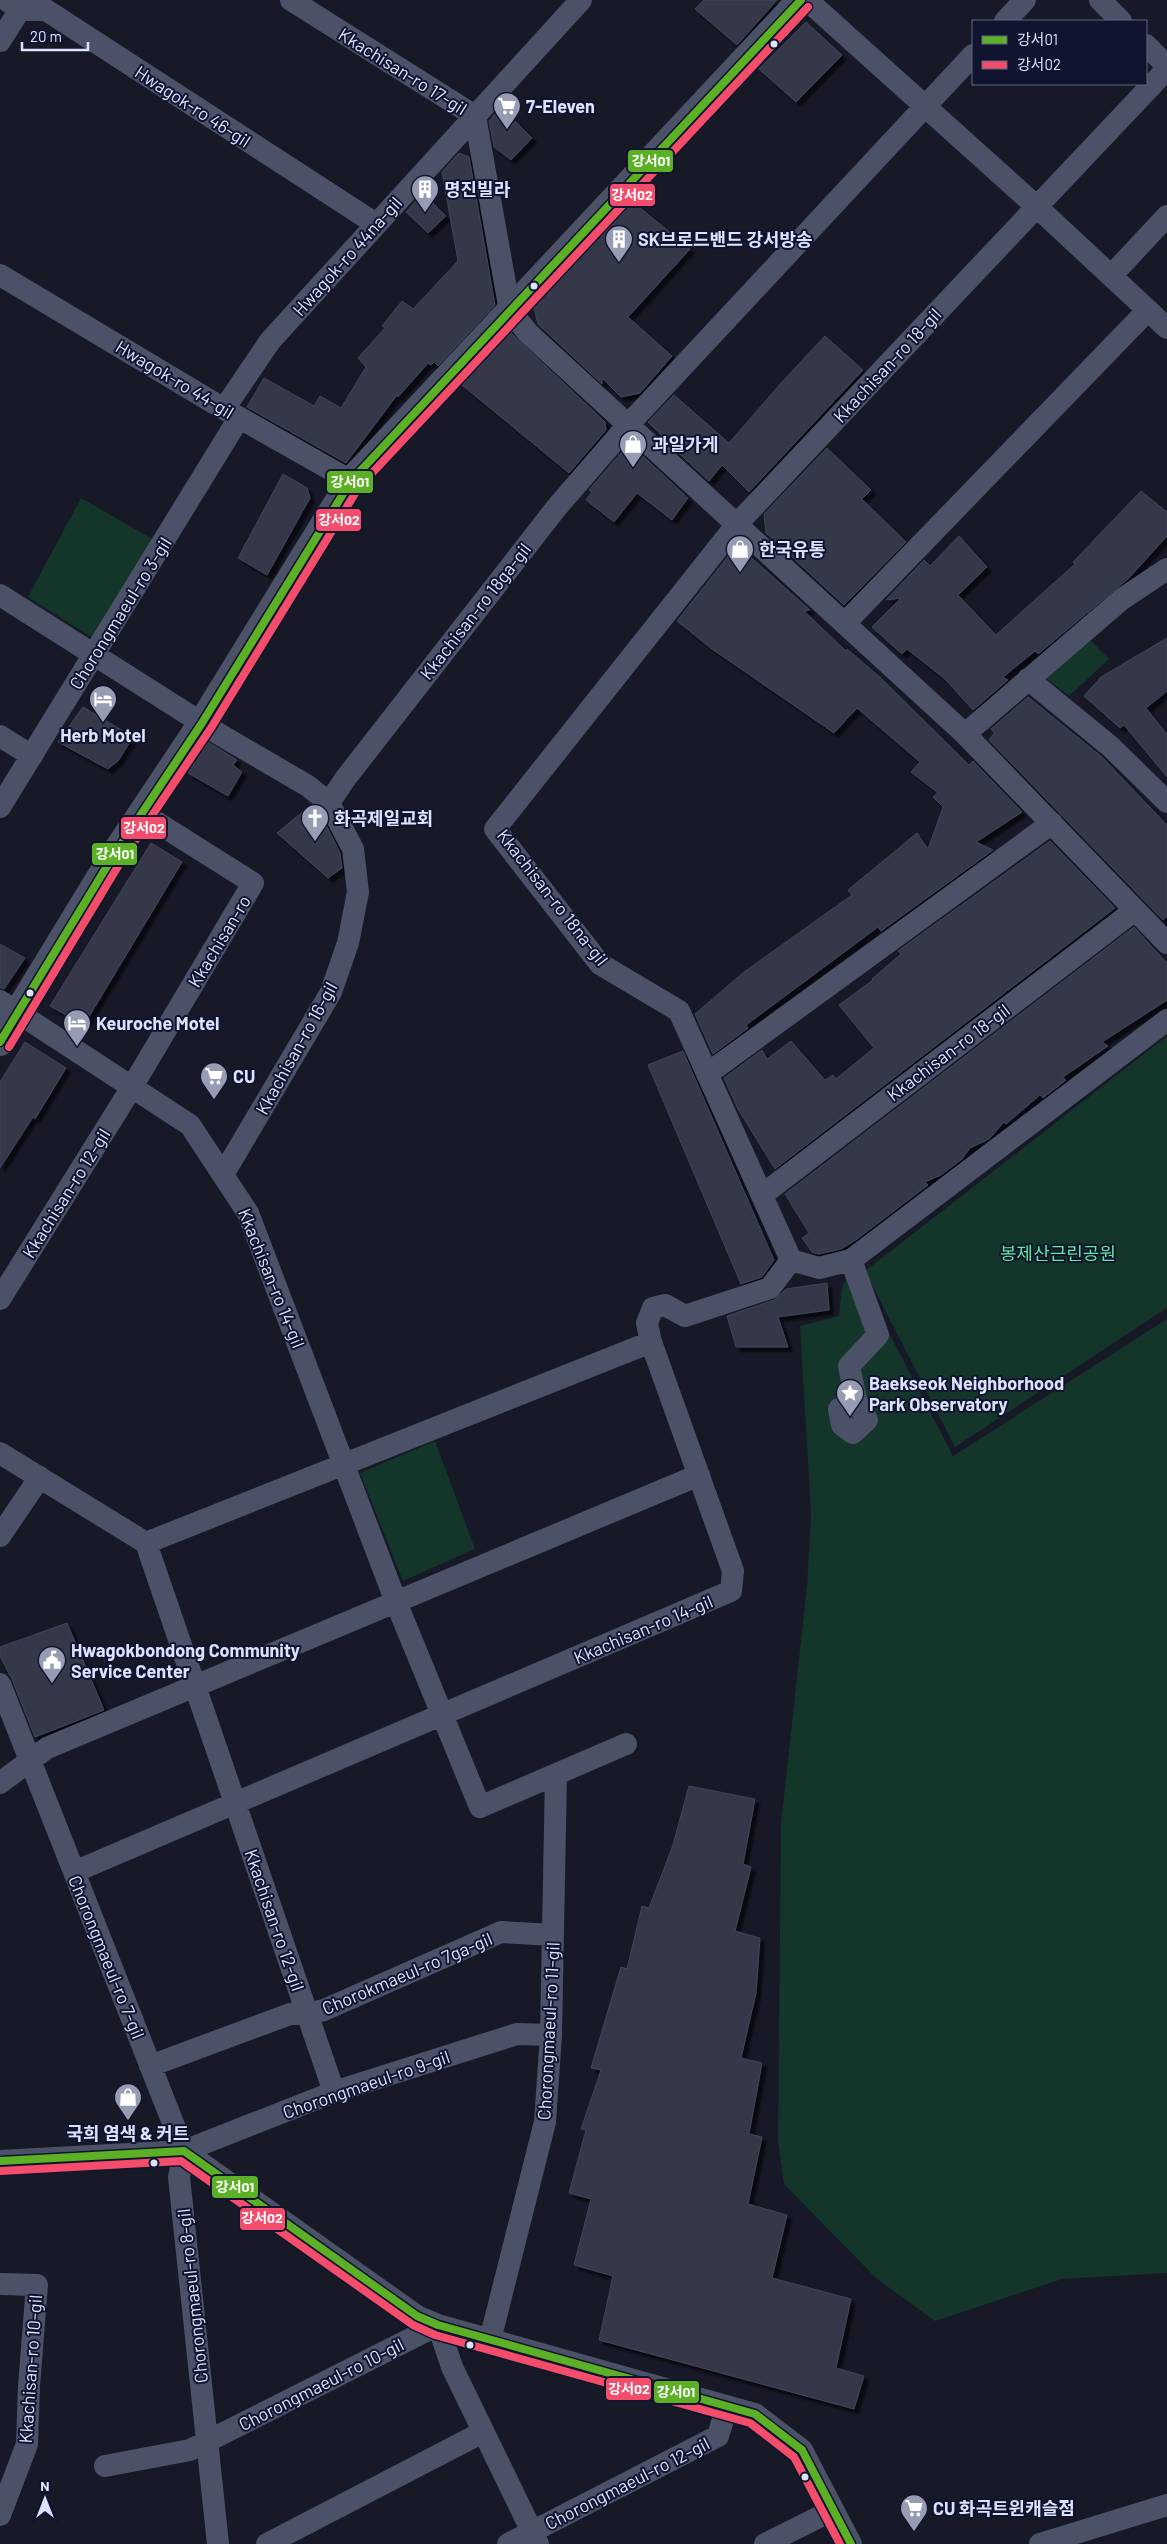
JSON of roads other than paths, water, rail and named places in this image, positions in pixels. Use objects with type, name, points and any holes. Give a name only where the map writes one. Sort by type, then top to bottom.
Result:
[{"type":"street","name":"Kkachisan-ro 17-gil","points":[[291,0],[475,116],[510,311]]},
{"type":"street","name":"Hwagok-ro 44na-gil","points":[[232,413],[270,341],[581,0]]},
{"type":"street","points":[[0,1042],[9,1007],[202,723],[351,481],[801,0]]},
{"type":"street","points":[[807,0],[1037,206],[1167,328]]},
{"type":"street","points":[[1006,20],[1024,0]]},
{"type":"street","points":[[1100,0],[1120,20]]},
{"type":"street","points":[[0,42],[17,3]]},
{"type":"street","name":"Hwagok-ro 46-gil","points":[[17,3],[46,10],[376,224]]},
{"type":"street","points":[[1147,46],[1167,68]]},
{"type":"street","points":[[628,425],[972,56]]},
{"type":"street","name":"Kkachisan-ro 18-gil","points":[[737,524],[1167,68]]},
{"type":"street","points":[[1111,276],[1167,216]]},
{"type":"street","name":"Hwagok-ro 44-gil","points":[[0,275],[232,413],[351,481]]},
{"type":"street","points":[[845,623],[1148,310]]},
{"type":"street","points":[[510,311],[528,333],[965,734],[1167,943]]},
{"type":"street","name":"Chorongmaeul-ro 3-gil","points":[[0,807],[95,655],[232,413]]},
{"type":"street","name":"Kkachisan-ro 18ga-gil","points":[[329,803],[557,508],[628,425]]},
{"type":"street","name":"Kkachisan-ro 18na-gil","points":[[737,524],[495,829],[600,964],[679,1011],[791,1260]]},
{"type":"street","points":[[965,734],[1122,600],[1167,569]]},
{"type":"street","name":"Kkachisan-ro 16-gil","points":[[0,595],[202,723],[308,786],[329,803],[353,849],[358,892],[348,943],[331,992],[224,1173]]},
{"type":"street","points":[[1028,679],[1111,747],[1167,802]]},
{"type":"street","points":[[0,736],[32,756]]},
{"type":"street","name":"Kkachisan-ro","points":[[132,1087],[253,883],[142,813]]},
{"type":"street","points":[[707,1074],[1052,824]]},
{"type":"street","name":"Kkachisan-ro 18-gil","points":[[762,1195],[1135,910]]},
{"type":"street","name":"Kkachisan-ro 14-gil","points":[[9,1007],[190,1125],[224,1173],[248,1213],[396,1602],[480,1807],[626,1744]]},
{"type":"street","points":[[791,1260],[819,1268],[851,1260],[1167,1020]]},
{"type":"street","name":"Kkachisan-ro 12-gil","points":[[0,1299],[132,1087]]},
{"type":"street","name":"Kkachisan-ro 14-gil","points":[[443,1715],[731,1591],[733,1571],[651,1342],[646,1323],[653,1308],[665,1306],[685,1316],[770,1288],[791,1260]]},
{"type":"street","points":[[851,1260],[878,1335],[849,1366],[856,1400]]},
{"type":"street","points":[[0,1453],[146,1543],[651,1342]]},
{"type":"street","points":[[0,1784],[47,1748],[699,1475]]},
{"type":"street","points":[[0,1536],[40,1477]]},
{"type":"street","name":"Kkachisan-ro 12-gil","points":[[146,1543],[334,2092]]},
{"type":"street","points":[[0,1684],[31,1762]]},
{"type":"street","points":[[74,1872],[236,1805],[443,1715]]},
{"type":"street","name":"Chorongmaeul-ro 7-gil","points":[[31,1762],[184,2151]]},
{"type":"street","name":"Chorongmaeul-ro 11-gil","points":[[490,2340],[545,2122],[551,2035],[556,1775]]},
{"type":"street","name":"Chorokmaeul-ro 7ga-gil","points":[[150,2066],[290,2014],[307,2014],[324,2010],[502,1932],[553,1935]]},
{"type":"street","name":"Chorongmaeul-ro 9-gil","points":[[0,2161],[184,2151],[334,2092],[517,2034],[551,2035]]},
{"type":"street","points":[[184,2151],[417,2316],[438,2325],[754,2414],[802,2450],[850,2544]]},
{"type":"street","name":"Chorongmaeul-ro 8-gil","points":[[184,2151],[179,2177],[218,2544]]},
{"type":"street","name":"Kkachisan-ro 10-gil","points":[[0,2284],[36,2285],[27,2444],[0,2515]]},
{"type":"street","points":[[438,2325],[452,2367],[535,2538]]},
{"type":"street","name":"Chorongmaeul-ro 10-gil","points":[[208,2441],[438,2325]]},
{"type":"street","name":"Chorongmaeul-ro 12-gil","points":[[508,2544],[535,2538],[718,2436],[727,2406]]},
{"type":"street","points":[[267,2544],[483,2432]]},
{"type":"street","points":[[105,2466],[190,2450],[208,2441]]},
{"type":"street","points":[[1040,2544],[1167,2505]]},
{"type":"street","points":[[765,2544],[833,2510]]},
{"type":"place","name":"7-Eleven","points":[[507,130]]},
{"type":"place","name":"명진빌라","points":[[425,213]]},
{"type":"place","name":"SK브로드밴드 강서방송","points":[[619,263]]},
{"type":"place","name":"과일가게","points":[[633,468]]},
{"type":"place","name":"한국유통","points":[[740,573]]},
{"type":"place","name":"Herb Motel","points":[[103,723]]},
{"type":"place","name":"화곡제일교회","points":[[315,842]]},
{"type":"place","name":"Keuroche Motel","points":[[77,1047]]},
{"type":"place","name":"CU","points":[[214,1100]]},
{"type":"place","name":"Baekseok Neighborhood Park Observatory","points":[[850,1417]]},
{"type":"place","name":"Hwagokbondong Community Service Center","points":[[52,1684]]},
{"type":"place","name":"국희 염색 & 커트","points":[[128,2121]]},
{"type":"place","name":"CU 화곡트윈캐슬점","points":[[914,2532]]},
{"type":"park label","name":"봉제산근린공원","points":[[1058,1253]]}]
